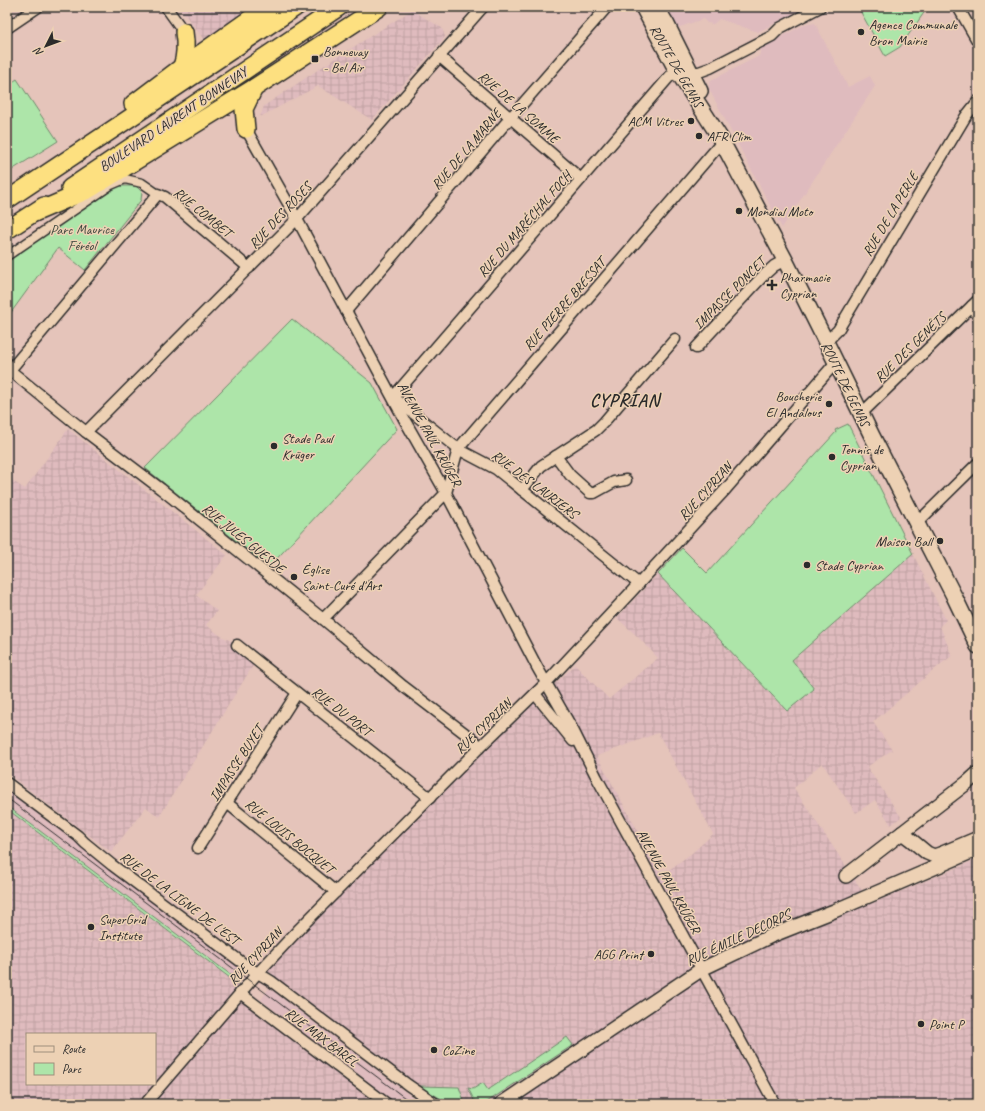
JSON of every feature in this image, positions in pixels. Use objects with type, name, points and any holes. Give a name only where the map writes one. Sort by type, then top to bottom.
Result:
[{"type":"highway","points":[[58,167],[77,144],[267,7]]},
{"type":"highway","name":"BOULEVARD LAURENT BONNEVAY","points":[[7,200],[296,7]]},
{"type":"highway","name":"BOULEVARD LAURENT BONNEVAY","points":[[7,230],[339,7]]},
{"type":"highway","points":[[34,213],[88,190],[254,88],[379,7]]},
{"type":"highway","points":[[184,32],[205,42],[215,44]]},
{"type":"highway","points":[[182,67],[186,46],[184,32]]},
{"type":"highway","points":[[246,129],[244,109],[254,88]]},
{"type":"highway","points":[[211,114],[232,116],[246,129]]},
{"type":"main road","name":"ROUTE DE GENAS","points":[[649,11],[706,106],[711,124],[785,260],[978,646]]},
{"type":"main road","name":"ROUTE DE GENAS","points":[[649,11],[667,25],[685,73]]},
{"type":"street","points":[[7,28],[38,7]]},
{"type":"street","points":[[166,7],[184,32]]},
{"type":"street","name":"RUE DES ROSES","points":[[86,432],[297,219],[483,7]]},
{"type":"street","name":"RUE DE LA MARNE","points":[[346,311],[510,118],[608,7]]},
{"type":"street","points":[[685,73],[699,72],[710,68],[772,36],[780,28],[820,7]]},
{"type":"street","points":[[958,7],[978,42]]},
{"type":"street","name":"RUE DE LA SOMME","points":[[439,56],[581,179]]},
{"type":"street","name":"RUE DU MARÉCHAL FOCH","points":[[393,397],[670,76],[685,73]]},
{"type":"street","name":"RUE DE LA PERLE","points":[[826,342],[838,330],[966,116],[978,101]]},
{"type":"street","name":"AVENUE PAUL KRÜGER","points":[[246,129],[297,219],[446,493],[546,683],[573,730],[585,755],[775,1104]]},
{"type":"street","name":"RUE PIERRE BRESSAT","points":[[446,493],[458,449],[722,142]]},
{"type":"street","points":[[7,256],[111,185],[124,179],[142,183],[158,194],[9,369]]},
{"type":"street","name":"RUE COMBET","points":[[158,194],[165,198],[249,268]]},
{"type":"street","name":"IMPASSE PONCET","points":[[696,348],[762,277],[774,266],[785,260]]},
{"type":"street","points":[[975,303],[978,317]]},
{"type":"street","name":"RUE DES GENÊTS","points":[[861,414],[975,303]]},
{"type":"street","points":[[522,490],[541,466],[596,430],[675,338]]},
{"type":"street","name":"RUE CYPRIAN","points":[[145,1104],[240,993],[300,928],[479,748],[546,683],[639,584],[726,490],[836,362]]},
{"type":"street","name":"RUE JULES GUESDE","points":[[9,369],[86,432],[161,489],[323,619],[403,686],[475,741],[479,748]]},
{"type":"street","name":"RUE DES LAURIERS","points":[[393,397],[458,449],[496,469],[639,584]]},
{"type":"street","points":[[556,456],[570,475],[590,493],[594,493],[614,482],[626,480]]},
{"type":"street","points":[[917,523],[978,464]]},
{"type":"street","points":[[323,619],[446,493]]},
{"type":"street","name":"RUE DU PORT","points":[[237,645],[430,798]]},
{"type":"street","name":"IMPASSE BUYET","points":[[198,848],[297,693]]},
{"type":"street","name":"AVENUE PAUL KRÜGER","points":[[535,694],[585,755]]},
{"type":"street","points":[[846,876],[907,830],[978,773]]},
{"type":"street","name":"RUE DE LA LIGNE DE L'EST","points":[[7,783],[78,836],[112,865],[248,967],[271,981],[408,1085],[436,1104]]},
{"type":"street","name":"RUE LOUIS BOCQUET","points":[[227,803],[336,892]]},
{"type":"street","points":[[907,830],[910,839],[930,856],[942,859]]},
{"type":"street","name":"RUE ÉMILE DECORPS","points":[[501,1104],[702,969],[771,936],[834,911],[942,859],[978,838]]},
{"type":"street","name":"RUE ÉMILE DECORPS","points":[[942,859],[978,849]]},
{"type":"street","name":"RUE MAX BAREL","points":[[240,993],[387,1104]]},
{"type":"shaded area","points":[[179,7],[254,7],[205,41]]},
{"type":"shaded area","points":[[666,7],[806,7],[758,32],[719,19],[713,24],[707,23],[703,19],[677,28]]},
{"type":"shaded area","points":[[412,10],[442,28],[445,37],[372,120],[318,86],[260,117],[264,106],[328,63]]},
{"type":"shaded area","points":[[815,23],[848,87],[870,76],[875,86],[782,228],[709,89],[709,84],[712,80],[759,56],[762,46],[804,25]]},
{"type":"shaded area","points":[[68,429],[227,555],[196,595],[217,611],[206,625],[221,636],[235,643],[233,647],[254,664],[159,817],[146,807],[111,852],[7,773],[7,480],[8,478],[25,489]]},
{"type":"shaded area","points":[[913,554],[946,620],[940,626],[952,656],[873,722],[892,750],[867,767],[901,817],[891,825],[875,800],[856,813],[822,763],[794,788],[871,904],[978,859],[978,1104],[451,1104],[412,1083],[262,970],[524,707],[557,682],[575,665],[609,699],[658,658],[617,618],[658,574],[787,711],[791,661]],"holes":[[[658,733],[713,834],[692,853],[662,875],[597,756]]]},
{"type":"shaded area","points":[[7,791],[244,970],[236,980],[238,984],[7,809]]},
{"type":"shaded area","points":[[7,809],[238,984],[260,1016],[352,1085],[374,1104],[7,1104]]},
{"type":"shaded area","points":[[269,988],[421,1104],[398,1104],[261,1000]]},
{"type":"green space","points":[[858,7],[928,7],[900,47],[885,56]]},
{"type":"green space","points":[[17,79],[58,141],[7,173],[7,86]]},
{"type":"green space","name":"Parc Maurice Féréol","points":[[115,186],[136,186],[142,192],[141,200],[85,270],[58,248],[7,318],[7,259]]},
{"type":"green space","name":"Stade Paul Krüger","points":[[292,319],[372,383],[397,429],[269,567],[145,468]]},
{"type":"green space","name":"Stade Cyprian","points":[[848,424],[913,554],[792,660],[814,689],[787,711],[658,574],[682,548],[707,573],[836,432],[835,430]]},
{"type":"green space","points":[[7,806],[231,975],[238,982],[238,984],[7,809]]},
{"type":"green space","points":[[567,1037],[573,1045],[484,1104],[476,1104],[468,1088],[473,1089],[483,1083],[488,1090]]},
{"type":"green space","points":[[412,1083],[421,1086],[459,1087],[465,1104],[451,1104]]},
{"type":"tram line","points":[[7,798],[413,1104]]},
{"type":"place","name":"Agence Communale Bron Mairie","points":[[861,32]]},
{"type":"place","name":"Bonnevay - Bel Air","points":[[315,59]]},
{"type":"place","name":"ACM Vitres","points":[[691,121]]},
{"type":"place","name":"AFR Clim","points":[[699,136]]},
{"type":"place","name":"Mondial Moto","points":[[739,211]]},
{"type":"place","name":"Pharmacie Cyprian","points":[[772,285]]},
{"type":"place","name":"Boucherie El Andalous","points":[[829,404]]},
{"type":"place","name":"Stade Paul Krüger","points":[[274,446]]},
{"type":"place","name":"Tennis de Cyprian","points":[[832,457]]},
{"type":"place","name":"Maison Ball","points":[[940,541]]},
{"type":"place","name":"Stade Cyprian","points":[[807,565]]},
{"type":"place","name":"Église Saint-Curé d'Ars","points":[[294,577]]},
{"type":"place","name":"SuperGrid Institute","points":[[91,927]]},
{"type":"place","name":"AGG Print","points":[[651,954]]},
{"type":"place","name":"Point P","points":[[921,1024]]},
{"type":"place","name":"CoZine","points":[[434,1050]]},
{"type":"district","name":"CYPRIAN","points":[[625,400]]}]
